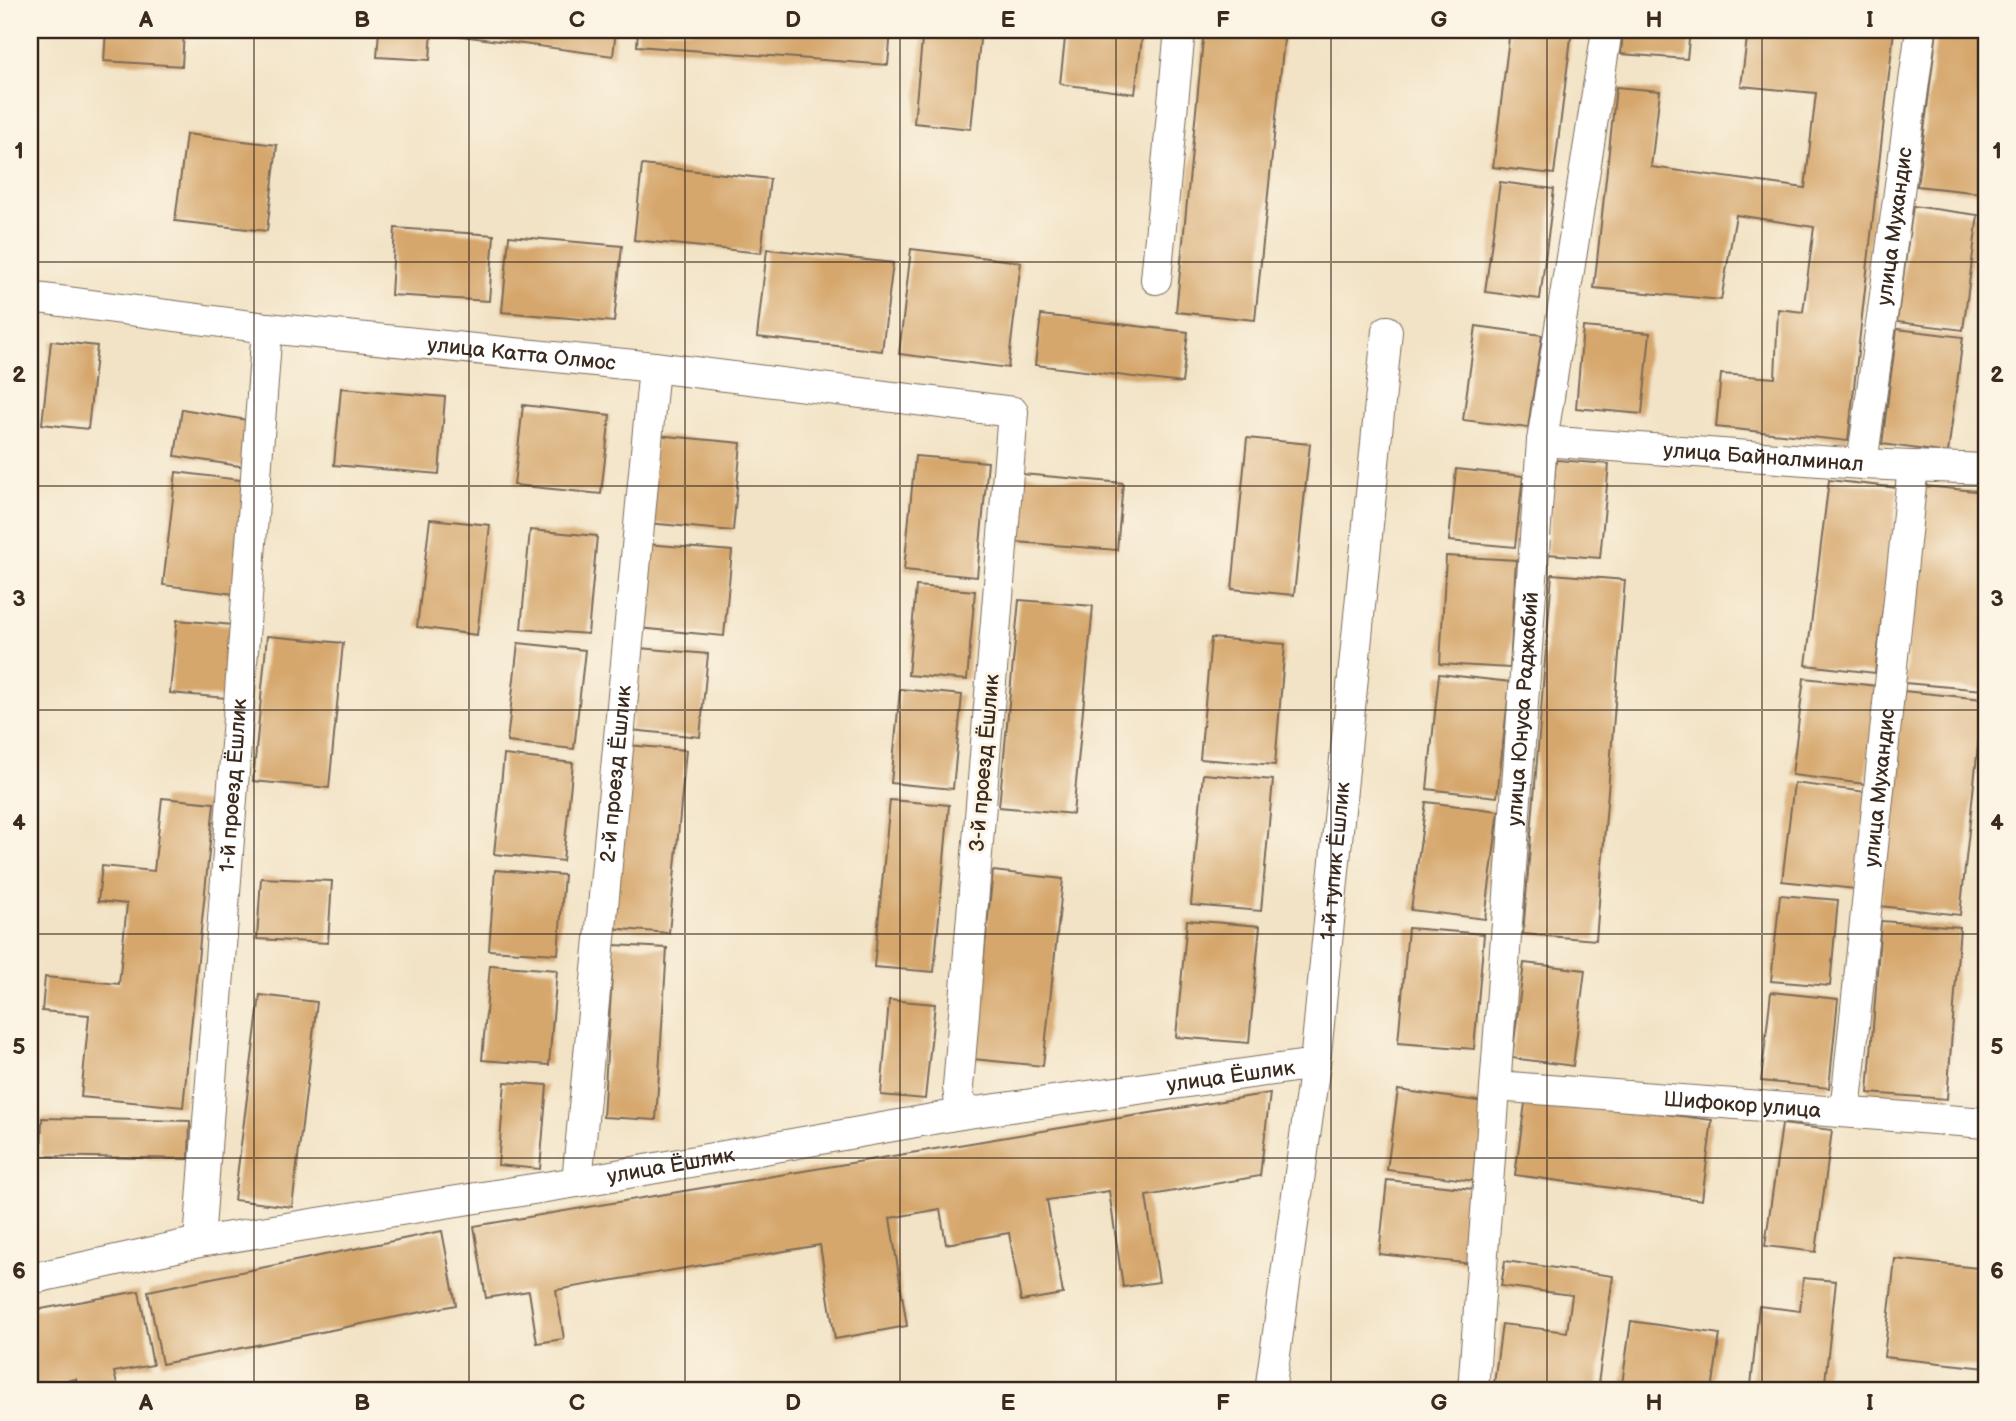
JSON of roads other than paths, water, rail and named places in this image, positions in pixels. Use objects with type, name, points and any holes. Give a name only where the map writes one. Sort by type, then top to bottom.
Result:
[{"type":"street","points":[[1157,279],[1180,30]]},
{"type":"street","name":"улица Юнуса Раджабий","points":[[1473,1391],[1542,441],[1607,30]]},
{"type":"street","name":"улица Мухандис","points":[[1862,464],[1921,30]]},
{"type":"street","name":"улица Катта Олмос","points":[[30,297],[267,328],[654,367],[1013,412]]},
{"type":"street","name":"1-й проезд Ёшлик","points":[[200,1242],[267,328]]},
{"type":"street","name":"1-й тупик Ёшлик","points":[[1270,1391],[1315,1064],[1387,331]]},
{"type":"street","name":"2-й проезд Ёшлик","points":[[577,1182],[654,367]]},
{"type":"street","name":"3-й проезд Ёшлик","points":[[961,1114],[958,1087],[1013,412]]},
{"type":"street","name":"улица Байналминал","points":[[1542,441],[1862,464],[1986,469]]},
{"type":"street","name":"улица Мухандис","points":[[1844,1112],[1913,466]]},
{"type":"street","name":"улица Ёшлик","points":[[30,1279],[200,1242],[577,1182],[961,1114],[1315,1064]]},
{"type":"street","name":"Шифокор улица","points":[[1496,1086],[1986,1123]]}]
